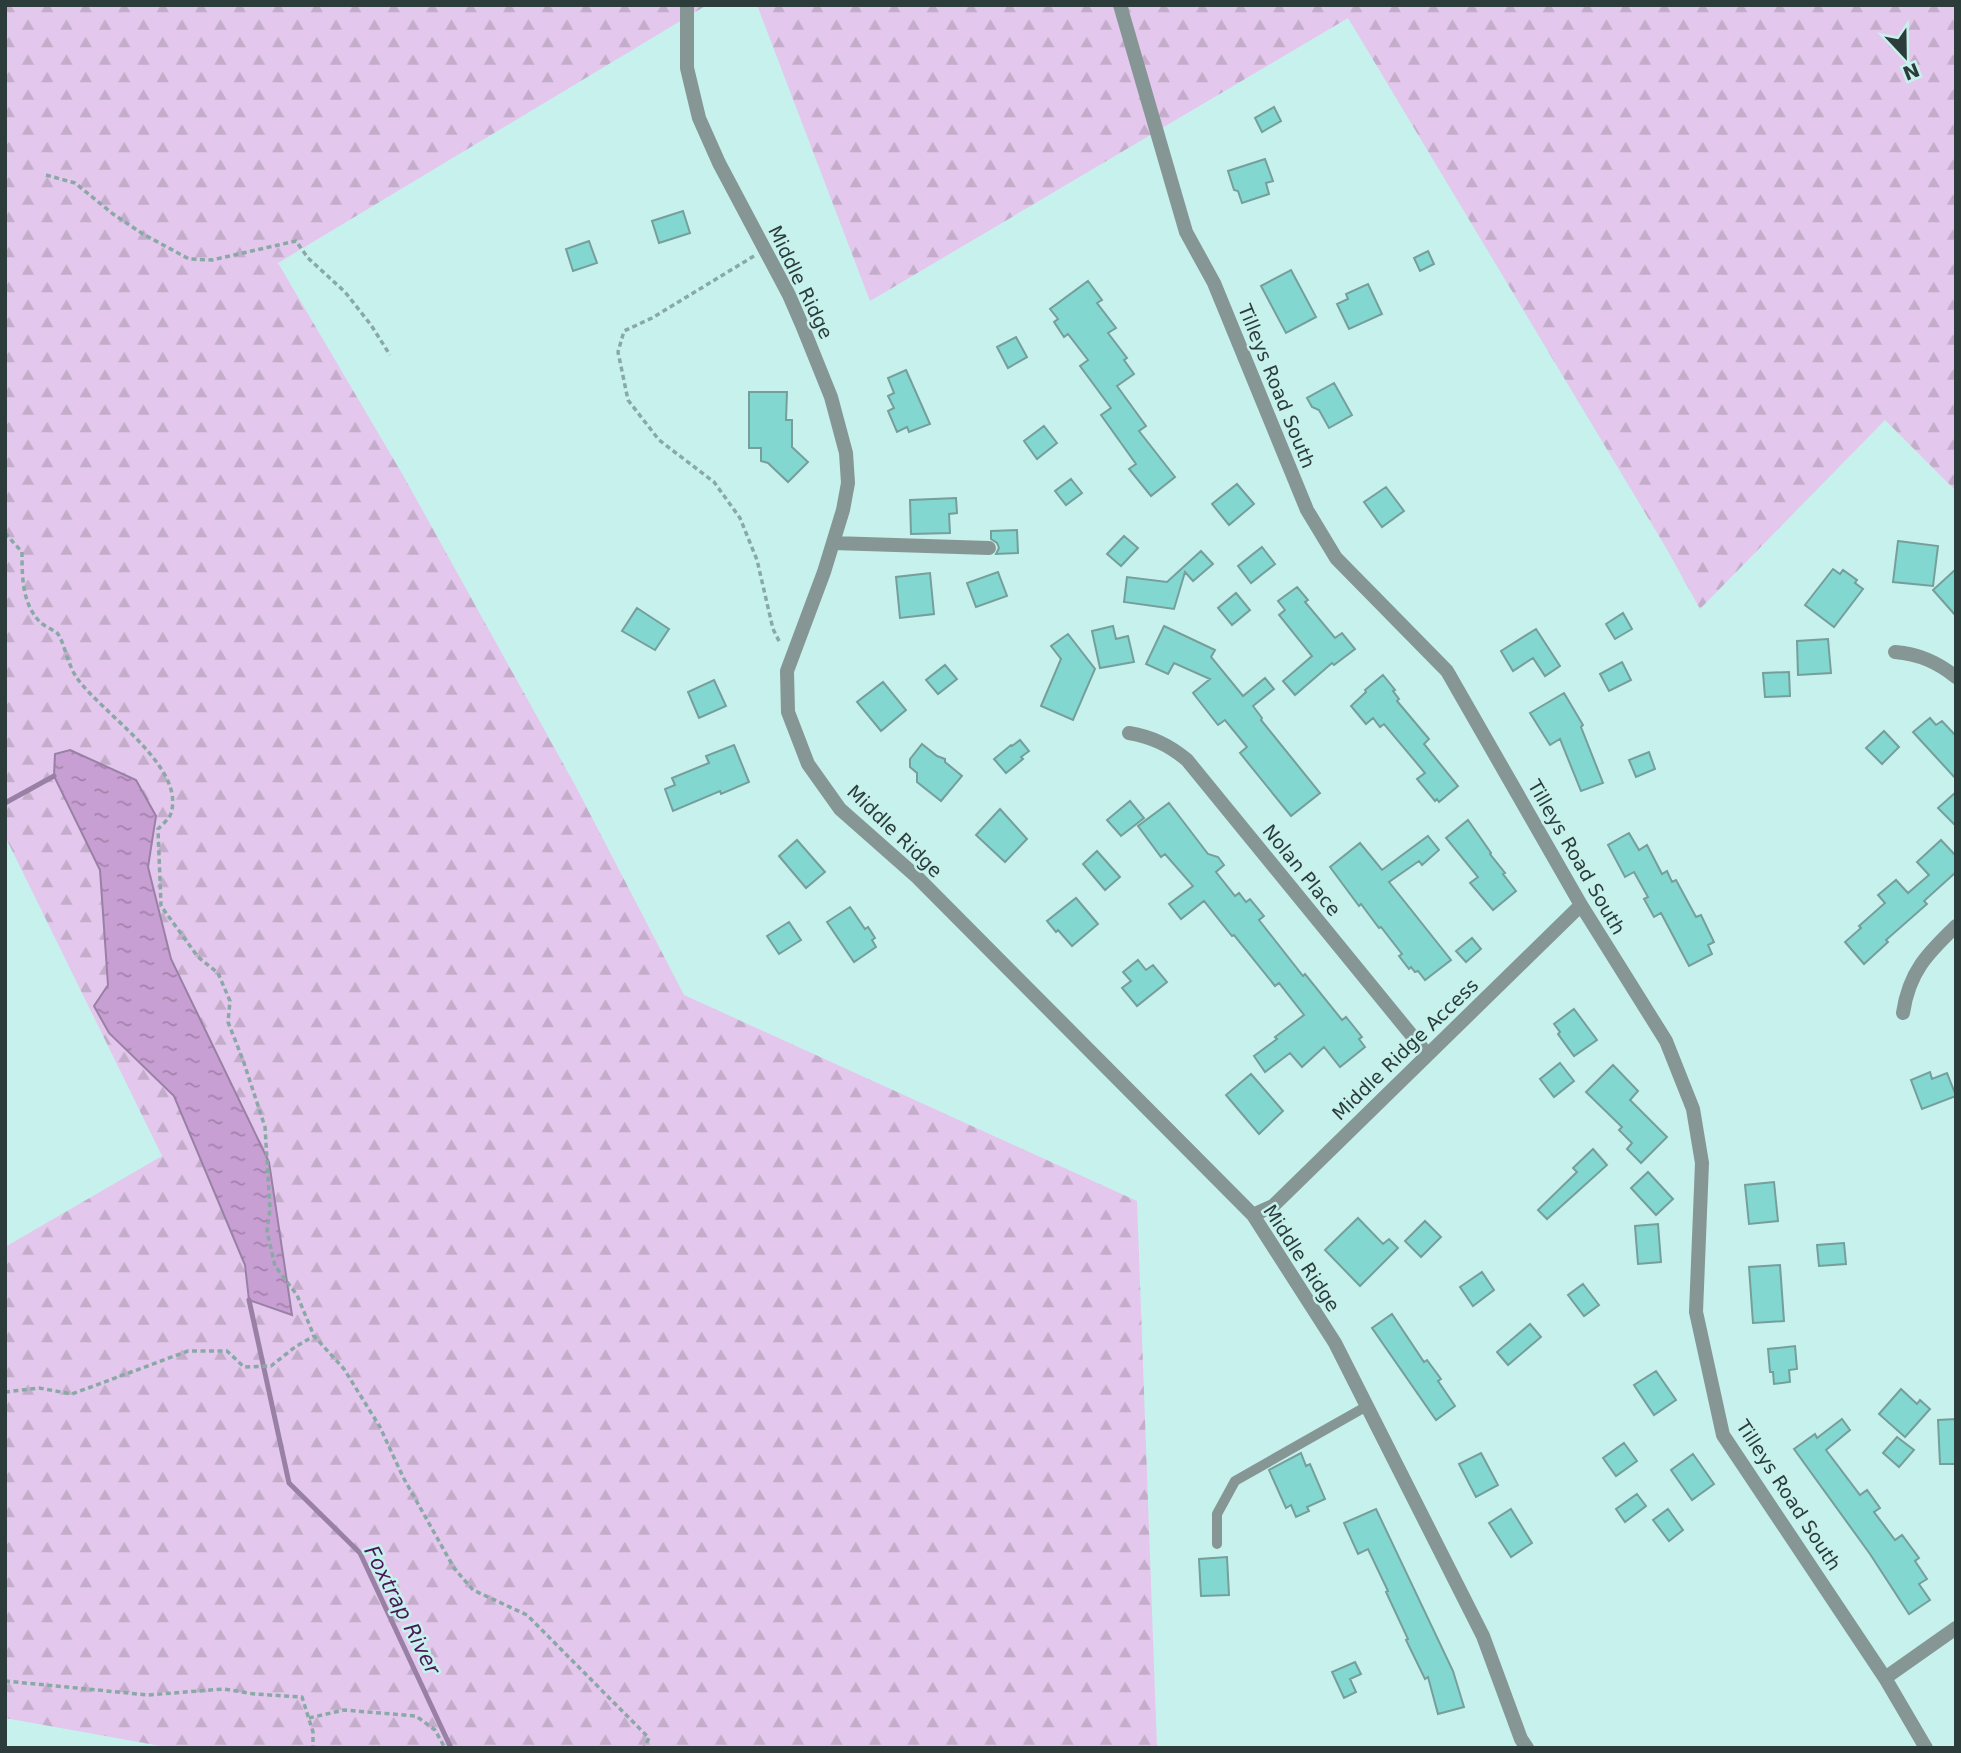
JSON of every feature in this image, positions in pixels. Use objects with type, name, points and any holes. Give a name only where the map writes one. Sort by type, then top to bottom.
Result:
[{"type":"street","name":"Middle Ridge","points":[[687,5],[687,68],[699,118],[719,163],[789,295],[831,397],[846,453],[848,482],[844,510],[787,671],[788,712],[808,764],[839,809],[917,877],[1253,1215],[1335,1343],[1483,1636],[1527,1748]]},
{"type":"street","name":"Tilleys Road South","points":[[1120,5],[1186,232],[1214,284],[1307,510],[1336,558],[1447,671],[1581,905],[1666,1041],[1693,1109],[1702,1163],[1696,1312],[1723,1435],[1885,1678],[1926,1748]]},
{"type":"street","points":[[833,543],[989,548]]},
{"type":"street","points":[[1895,652],[1920,656],[1956,677]]},
{"type":"street","name":"Nolan Place","points":[[1129,733],[1155,739],[1167,745],[1194,768],[1427,1054]]},
{"type":"street","name":"Middle Ridge Access","points":[[1253,1215],[1273,1206],[1581,905]]},
{"type":"street","points":[[1903,1013],[1908,989],[1919,966],[1956,926]]},
{"type":"street","points":[[1885,1678],[1956,1628]]},
{"type":"lane","points":[[1217,1544],[1217,1514],[1235,1481],[1367,1406]]},
{"type":"path","points":[[46,175],[75,183],[143,234],[189,259],[212,260],[296,241],[308,258],[345,292],[390,355]]},
{"type":"path","points":[[765,250],[652,318],[624,331],[618,352],[628,400],[659,440],[714,482],[740,518],[757,560],[774,629],[789,666]]},
{"type":"path","points":[[5,533],[22,552],[22,579],[27,600],[40,622],[59,635],[68,665],[77,679],[140,740],[164,771],[172,794],[172,814],[158,830],[161,906],[198,957],[218,973],[230,1001],[228,1022],[265,1127],[270,1209],[267,1231],[275,1266],[297,1296],[314,1336],[344,1369],[380,1427],[403,1477],[454,1568],[473,1590],[527,1615],[649,1738],[644,1748]]},
{"type":"path","points":[[5,1391],[39,1388],[72,1394],[188,1351],[227,1352],[244,1367],[271,1366],[314,1336]]},
{"type":"path","points":[[5,1681],[148,1695],[225,1689],[302,1697],[313,1732],[313,1748]]},
{"type":"path","points":[[309,1718],[344,1710],[416,1716],[435,1730],[445,1748]]},
{"type":"green space","points":[[5,5],[707,5],[278,263],[404,477],[575,785],[684,995],[1137,1201],[1157,1748],[172,1748],[5,1718],[5,1247],[162,1156],[5,836]]},
{"type":"green space","points":[[757,5],[1956,5],[1956,491],[1885,420],[1700,609],[1665,546],[1348,18],[870,301]]},
{"type":"water","points":[[70,750],[136,780],[156,816],[148,867],[171,959],[269,1162],[292,1315],[249,1300],[245,1265],[174,1096],[109,1033],[94,1006],[108,985],[100,870],[54,776],[55,754]]},
{"type":"building","points":[[1274,107],[1281,121],[1262,132],[1255,118]]},
{"type":"building","points":[[1265,159],[1273,181],[1266,183],[1269,194],[1242,203],[1238,191],[1234,190],[1228,171]]},
{"type":"building","points":[[683,211],[690,233],[659,243],[652,221]]},
{"type":"building","points":[[589,241],[597,263],[573,271],[566,249]]},
{"type":"building","points":[[1428,251],[1434,264],[1420,271],[1414,258]]},
{"type":"building","points":[[1291,270],[1316,317],[1286,333],[1261,286]]},
{"type":"building","points":[[1088,281],[1102,300],[1097,303],[1116,328],[1108,333],[1127,358],[1124,360],[1134,374],[1117,386],[1146,426],[1139,431],[1175,477],[1151,496],[1129,469],[1136,464],[1101,415],[1111,408],[1080,366],[1088,360],[1068,334],[1064,337],[1054,322],[1058,319],[1050,309]]},
{"type":"building","points":[[1368,284],[1382,314],[1349,329],[1337,304],[1348,299],[1346,294]]},
{"type":"building","points":[[1016,337],[1027,357],[1008,368],[997,347]]},
{"type":"building","points":[[906,370],[930,424],[909,432],[907,427],[897,432],[888,411],[894,408],[888,396],[894,393],[888,378]]},
{"type":"building","points":[[1334,383],[1352,415],[1329,428],[1319,410],[1312,407],[1307,398]]},
{"type":"building","points":[[749,392],[787,392],[786,420],[792,420],[792,447],[808,462],[788,482],[768,463],[761,461],[761,448],[749,448]]},
{"type":"building","points":[[1044,426],[1057,443],[1037,459],[1024,441]]},
{"type":"building","points":[[1071,479],[1082,493],[1066,505],[1055,491]]},
{"type":"building","points":[[1237,484],[1254,504],[1229,525],[1212,504]]},
{"type":"building","points":[[1386,487],[1404,511],[1382,527],[1364,502]]},
{"type":"building","points":[[956,498],[957,513],[949,514],[950,533],[911,534],[910,500]]},
{"type":"building","points":[[1017,530],[1018,553],[996,554],[999,548],[991,539],[991,531]]},
{"type":"building","points":[[1124,536],[1138,548],[1121,566],[1107,554]]},
{"type":"building","points":[[1898,541],[1938,546],[1933,586],[1893,582]]},
{"type":"building","points":[[1262,547],[1275,564],[1251,583],[1238,566]]},
{"type":"building","points":[[1201,551],[1213,564],[1193,581],[1185,572],[1174,609],[1124,602],[1127,577],[1167,582]]},
{"type":"building","points":[[1833,569],[1840,574],[1843,570],[1857,580],[1855,583],[1863,589],[1834,627],[1805,605]]},
{"type":"building","points":[[1956,569],[1956,616],[1933,590]]},
{"type":"building","points":[[998,572],[1007,596],[976,607],[967,583]]},
{"type":"building","points":[[930,573],[934,614],[900,618],[896,577]]},
{"type":"building","points":[[1297,587],[1308,600],[1305,602],[1335,638],[1342,633],[1355,649],[1334,665],[1332,663],[1295,695],[1283,681],[1312,656],[1279,615],[1285,610],[1278,601]]},
{"type":"building","points":[[1236,593],[1250,610],[1232,625],[1218,608]]},
{"type":"building","points":[[637,608],[669,629],[655,650],[622,631]]},
{"type":"building","points":[[1623,613],[1632,629],[1615,639],[1606,624]]},
{"type":"building","points":[[1113,626],[1116,639],[1128,636],[1134,662],[1100,668],[1092,631]]},
{"type":"building","points":[[1164,626],[1215,650],[1211,657],[1243,696],[1265,678],[1274,689],[1253,706],[1261,720],[1320,793],[1291,816],[1240,753],[1247,747],[1225,720],[1218,725],[1193,693],[1210,679],[1174,663],[1168,674],[1146,664]]},
{"type":"building","points":[[1536,629],[1560,666],[1545,676],[1533,658],[1513,671],[1501,651]]},
{"type":"building","points":[[1068,634],[1095,669],[1073,720],[1041,706],[1061,659],[1051,646]]},
{"type":"building","points":[[1828,639],[1831,673],[1798,675],[1797,641]]},
{"type":"building","points":[[1622,662],[1631,680],[1609,691],[1600,674]]},
{"type":"building","points":[[945,665],[957,679],[938,694],[926,680]]},
{"type":"building","points":[[1789,672],[1790,696],[1765,697],[1763,673]]},
{"type":"building","points":[[1383,675],[1395,690],[1393,691],[1399,699],[1397,701],[1429,739],[1424,744],[1458,786],[1439,802],[1437,799],[1435,801],[1417,779],[1425,773],[1384,724],[1380,727],[1373,718],[1366,724],[1351,706]]},
{"type":"building","points":[[714,680],[726,706],[699,718],[688,692]]},
{"type":"building","points":[[883,682],[906,710],[881,731],[857,702]]},
{"type":"building","points":[[1564,693],[1583,725],[1581,727],[1603,783],[1581,791],[1560,739],[1550,745],[1530,713]]},
{"type":"building","points":[[1930,718],[1936,725],[1942,721],[1956,736],[1956,779],[1913,732]]},
{"type":"building","points":[[1884,731],[1899,747],[1882,764],[1866,748]]},
{"type":"building","points":[[1020,740],[1029,751],[1006,773],[994,759]]},
{"type":"building","points":[[922,744],[945,759],[945,762],[962,776],[941,801],[917,782],[917,773],[910,767],[910,759]]},
{"type":"building","points":[[734,745],[749,782],[673,811],[665,789],[675,785],[672,778],[709,763],[706,756]]},
{"type":"building","points":[[1649,752],[1655,769],[1636,777],[1629,760]]},
{"type":"building","points":[[1956,792],[1956,826],[1938,808]]},
{"type":"building","points":[[1130,801],[1144,818],[1121,836],[1107,820]]},
{"type":"building","points":[[1169,803],[1208,854],[1218,857],[1224,865],[1216,872],[1235,896],[1239,893],[1246,902],[1250,899],[1264,916],[1259,920],[1303,976],[1305,974],[1342,1020],[1346,1017],[1362,1037],[1359,1039],[1365,1047],[1340,1067],[1324,1047],[1302,1067],[1290,1053],[1265,1072],[1254,1056],[1304,1015],[1279,983],[1275,986],[1204,901],[1181,919],[1169,904],[1193,886],[1165,854],[1161,857],[1138,826]]},
{"type":"building","points":[[1000,809],[1027,839],[1005,862],[976,835]]},
{"type":"building","points":[[1468,820],[1516,891],[1493,910],[1470,883],[1478,877],[1446,838]]},
{"type":"building","points":[[1629,833],[1639,850],[1647,845],[1662,874],[1667,871],[1672,882],[1676,880],[1696,917],[1701,915],[1714,942],[1708,945],[1712,954],[1689,966],[1661,913],[1654,917],[1644,899],[1648,897],[1634,872],[1625,877],[1608,845]]},
{"type":"building","points":[[1428,836],[1439,850],[1422,865],[1419,861],[1389,882],[1451,960],[1425,980],[1418,971],[1415,972],[1411,967],[1409,969],[1399,956],[1402,954],[1361,904],[1359,906],[1330,867],[1360,843],[1382,870]]},
{"type":"building","points":[[797,840],[825,872],[806,888],[779,856]]},
{"type":"building","points":[[1941,840],[1956,856],[1956,872],[1924,901],[1927,904],[1886,940],[1888,942],[1864,964],[1845,942],[1885,903],[1878,895],[1896,880],[1908,893],[1929,875],[1917,862]]},
{"type":"building","points":[[1097,851],[1120,877],[1105,890],[1083,864]]},
{"type":"building","points":[[1076,898],[1098,924],[1072,946],[1047,921]]},
{"type":"building","points":[[850,907],[865,929],[868,927],[875,938],[872,940],[876,947],[854,962],[827,922]]},
{"type":"building","points":[[789,922],[801,940],[779,954],[767,936]]},
{"type":"building","points":[[1472,938],[1481,949],[1466,962],[1456,951]]},
{"type":"building","points":[[1138,960],[1146,970],[1153,965],[1167,982],[1137,1006],[1122,988],[1131,981],[1123,972]]},
{"type":"building","points":[[1574,1009],[1597,1040],[1574,1056],[1554,1024]]},
{"type":"building","points":[[1560,1063],[1574,1081],[1554,1097],[1540,1079]]},
{"type":"building","points":[[1613,1065],[1638,1091],[1630,1100],[1667,1137],[1641,1163],[1627,1149],[1632,1143],[1619,1130],[1622,1127],[1586,1092]]},
{"type":"building","points":[[1930,1072],[1932,1079],[1947,1073],[1956,1096],[1922,1109],[1911,1080]]},
{"type":"building","points":[[1251,1074],[1283,1111],[1259,1134],[1226,1095]]},
{"type":"building","points":[[1593,1149],[1607,1165],[1547,1219],[1538,1210],[1577,1172],[1573,1168]]},
{"type":"building","points":[[1648,1172],[1673,1199],[1656,1215],[1631,1188]]},
{"type":"building","points":[[1774,1182],[1778,1221],[1749,1224],[1745,1185]]},
{"type":"building","points":[[1358,1218],[1383,1244],[1389,1239],[1398,1248],[1360,1286],[1325,1250]]},
{"type":"building","points":[[1425,1221],[1441,1237],[1421,1257],[1405,1241]]},
{"type":"building","points":[[1658,1224],[1661,1262],[1638,1264],[1635,1226]]},
{"type":"building","points":[[1844,1243],[1846,1264],[1819,1266],[1817,1245]]},
{"type":"building","points":[[1780,1265],[1784,1321],[1753,1323],[1749,1267]]},
{"type":"building","points":[[1482,1272],[1494,1290],[1473,1306],[1460,1287]]},
{"type":"building","points":[[1583,1284],[1599,1305],[1584,1316],[1568,1295]]},
{"type":"building","points":[[1392,1314],[1424,1362],[1427,1360],[1441,1379],[1438,1381],[1455,1406],[1436,1420],[1372,1328]]},
{"type":"building","points":[[1530,1324],[1541,1337],[1508,1365],[1497,1352]]},
{"type":"building","points":[[1795,1346],[1797,1369],[1789,1370],[1790,1382],[1774,1384],[1768,1349]]},
{"type":"building","points":[[1656,1371],[1676,1400],[1654,1415],[1634,1385]]},
{"type":"building","points":[[1901,1389],[1917,1404],[1920,1400],[1930,1409],[1905,1437],[1879,1414]]},
{"type":"building","points":[[1842,1419],[1850,1430],[1826,1450],[1860,1495],[1867,1490],[1880,1508],[1874,1512],[1895,1540],[1902,1535],[1919,1558],[1915,1561],[1927,1579],[1919,1584],[1930,1600],[1909,1614],[1870,1554],[1794,1449],[1815,1434],[1817,1438]]},
{"type":"building","points":[[1956,1419],[1956,1464],[1940,1464],[1938,1420]]},
{"type":"building","points":[[1897,1437],[1914,1450],[1899,1467],[1883,1453]]},
{"type":"building","points":[[1624,1443],[1637,1461],[1616,1476],[1603,1458]]},
{"type":"building","points":[[1301,1453],[1306,1466],[1310,1464],[1325,1499],[1307,1507],[1309,1511],[1296,1517],[1291,1505],[1286,1508],[1269,1470]]},
{"type":"building","points":[[1481,1453],[1498,1485],[1476,1497],[1459,1464]]},
{"type":"building","points":[[1693,1454],[1714,1484],[1692,1500],[1671,1470]]},
{"type":"building","points":[[1637,1494],[1646,1506],[1625,1522],[1616,1509]]},
{"type":"building","points":[[1376,1509],[1453,1671],[1464,1707],[1438,1714],[1428,1677],[1425,1679],[1406,1640],[1408,1639],[1386,1592],[1388,1591],[1368,1549],[1358,1554],[1344,1523]]},
{"type":"building","points":[[1511,1509],[1532,1543],[1511,1557],[1489,1523]]},
{"type":"building","points":[[1668,1509],[1683,1530],[1669,1541],[1653,1520]]},
{"type":"building","points":[[1227,1557],[1229,1595],[1201,1596],[1199,1559]]},
{"type":"building","points":[[1355,1662],[1361,1674],[1350,1679],[1356,1692],[1344,1698],[1332,1672]]},
{"type":"waterway","name":"Foxtrap River","points":[[5,803],[54,776]]},
{"type":"waterway","name":"Foxtrap River","points":[[249,1300],[289,1483],[360,1553],[451,1748]]}]
